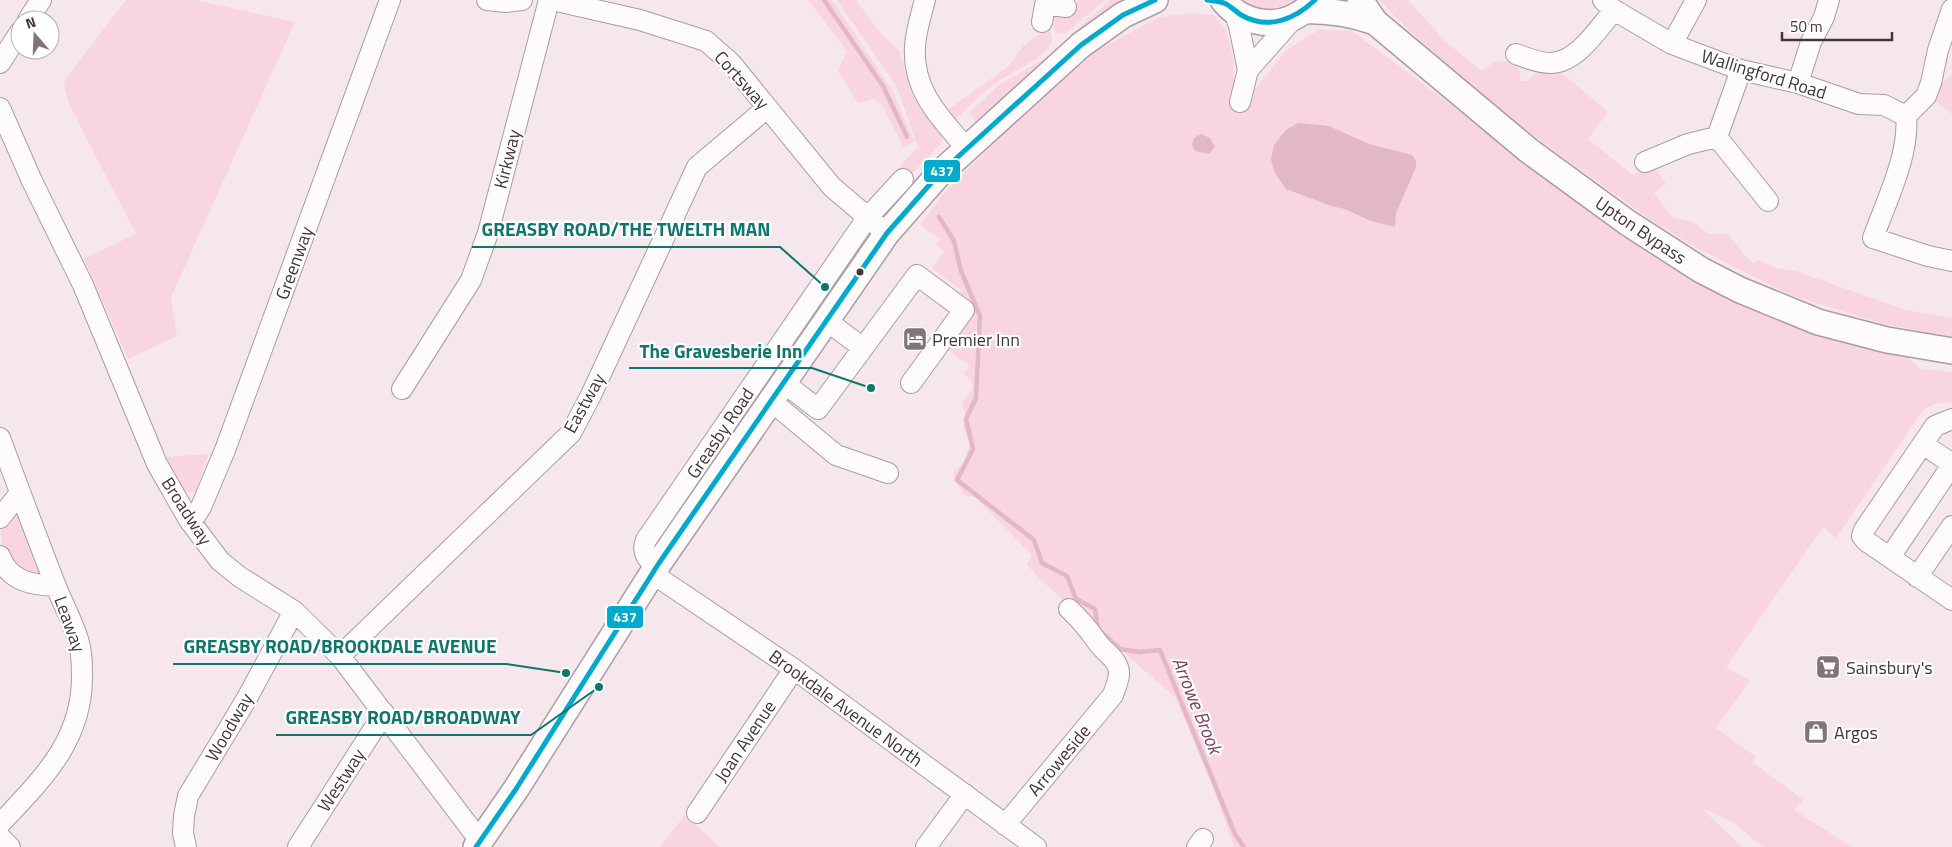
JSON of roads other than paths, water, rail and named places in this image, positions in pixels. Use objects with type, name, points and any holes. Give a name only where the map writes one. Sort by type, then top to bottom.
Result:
[{"type":"main road","name":"Greasby Road","points":[[478,844],[516,790],[655,570],[887,233],[939,174],[1082,45],[1123,15],[1155,0]]},
{"type":"main road","name":"Upton Bypass","points":[[1360,0],[1375,22],[1528,150],[1628,223],[1701,270],[1740,290],[1818,322],[1887,340],[1952,352]]},
{"type":"main road","name":"Upton Bypass","points":[[1223,4],[1248,19],[1263,22],[1279,22],[1304,9],[1328,10],[1375,22]]},
{"type":"street","name":"Greenway","points":[[189,520],[196,515],[201,507],[225,450],[390,0]]},
{"type":"street","points":[[487,0],[506,2],[522,0]]},
{"type":"street","name":"Cortsway","points":[[551,0],[640,20],[706,41],[731,63],[832,187],[887,233]]},
{"type":"street","name":"Kirkway","points":[[402,389],[471,280],[488,233],[551,0]]},
{"type":"street","points":[[924,0],[915,45],[917,79],[932,108],[967,149]]},
{"type":"street","points":[[1672,44],[1696,0]]},
{"type":"street","points":[[1798,83],[1811,42],[1824,17],[1829,0]]},
{"type":"street","points":[[1223,4],[1248,70]]},
{"type":"street","points":[[1516,54],[1533,60],[1551,63],[1564,59],[1577,52],[1608,5]]},
{"type":"street","name":"Wallingford Road","points":[[1608,5],[1672,44],[1741,70],[1798,83],[1859,104],[1884,105],[1906,116]]},
{"type":"street","points":[[1045,9],[1066,7]]},
{"type":"street","points":[[1240,102],[1248,70],[1304,9]]},
{"type":"street","points":[[1952,9],[1938,50],[1931,83],[1926,96],[1906,116],[1908,130],[1904,155],[1873,238],[1928,256],[1952,261]]},
{"type":"street","points":[[0,63],[10,48]]},
{"type":"street","points":[[1717,137],[1741,70]]},
{"type":"street","name":"Broadway","points":[[0,108],[32,181],[83,285],[157,464],[189,520],[220,561],[240,577],[294,611],[340,656],[384,713],[478,844]]},
{"type":"street","name":"Eastway","points":[[340,656],[571,433],[591,395],[697,166],[767,108]]},
{"type":"street","points":[[1645,162],[1688,144],[1717,137]]},
{"type":"street","points":[[1717,137],[1768,201]]},
{"type":"street","name":"Greasby Road","points":[[655,570],[645,555],[643,547],[646,540],[867,218],[903,179]]},
{"type":"street","points":[[777,392],[818,409],[917,275],[964,310],[911,383]]},
{"type":"street","points":[[827,321],[863,348]]},
{"type":"street","points":[[777,392],[836,455],[888,473]]},
{"type":"street","points":[[1950,594],[1917,577],[1866,541],[1862,536],[1864,530],[1935,426],[1952,419]]},
{"type":"street","name":"Leaway","points":[[0,438],[56,586],[72,621],[82,658],[82,696],[78,716],[70,735],[57,760],[0,824]]},
{"type":"street","points":[[1890,557],[1952,464],[1923,444]]},
{"type":"street","points":[[0,518],[20,493]]},
{"type":"street","points":[[1917,577],[1952,526]]},
{"type":"street","points":[[0,556],[7,570],[17,579],[36,585],[56,586]]},
{"type":"street","name":"Brookdale Avenue North","points":[[655,570],[1036,847]]},
{"type":"street","name":"Arroweside","points":[[1005,825],[1113,694],[1119,675],[1114,659],[1098,644],[1082,622],[1069,609]]},
{"type":"street","name":"Woodway","points":[[186,847],[183,833],[188,796],[246,700],[294,611]]},
{"type":"street","name":"Joan Avenue","points":[[697,813],[794,670]]},
{"type":"street","name":"Westway","points":[[298,847],[384,713]]},
{"type":"street","points":[[926,847],[965,794]]},
{"type":"street","points":[[0,837],[10,847]]},
{"type":"waterway","name":"Arrowe Brook","points":[[824,0],[883,86],[907,137]]},
{"type":"waterway","name":"Arrowe Brook","points":[[939,217],[954,241],[961,271],[980,316],[976,398],[966,419],[973,449],[957,480],[1034,540],[1042,563],[1067,576],[1076,599],[1095,609],[1098,629],[1120,649],[1139,652],[1160,650],[1235,834],[1244,847]]},
{"type":"place","name":"GREASBY ROAD/THE TWELTH MAN","points":[[825,287]]},
{"type":"place","name":"Premier Inn","points":[[915,339]]},
{"type":"place","name":"The Gravesberie Inn","points":[[871,388]]},
{"type":"place","name":"Sainsbury's","points":[[1828,667]]},
{"type":"place","name":"GREASBY ROAD/BROOKDALE AVENUE","points":[[566,673]]},
{"type":"place","name":"GREASBY ROAD/BROADWAY","points":[[599,687]]},
{"type":"place","name":"Argos","points":[[1816,732]]}]
